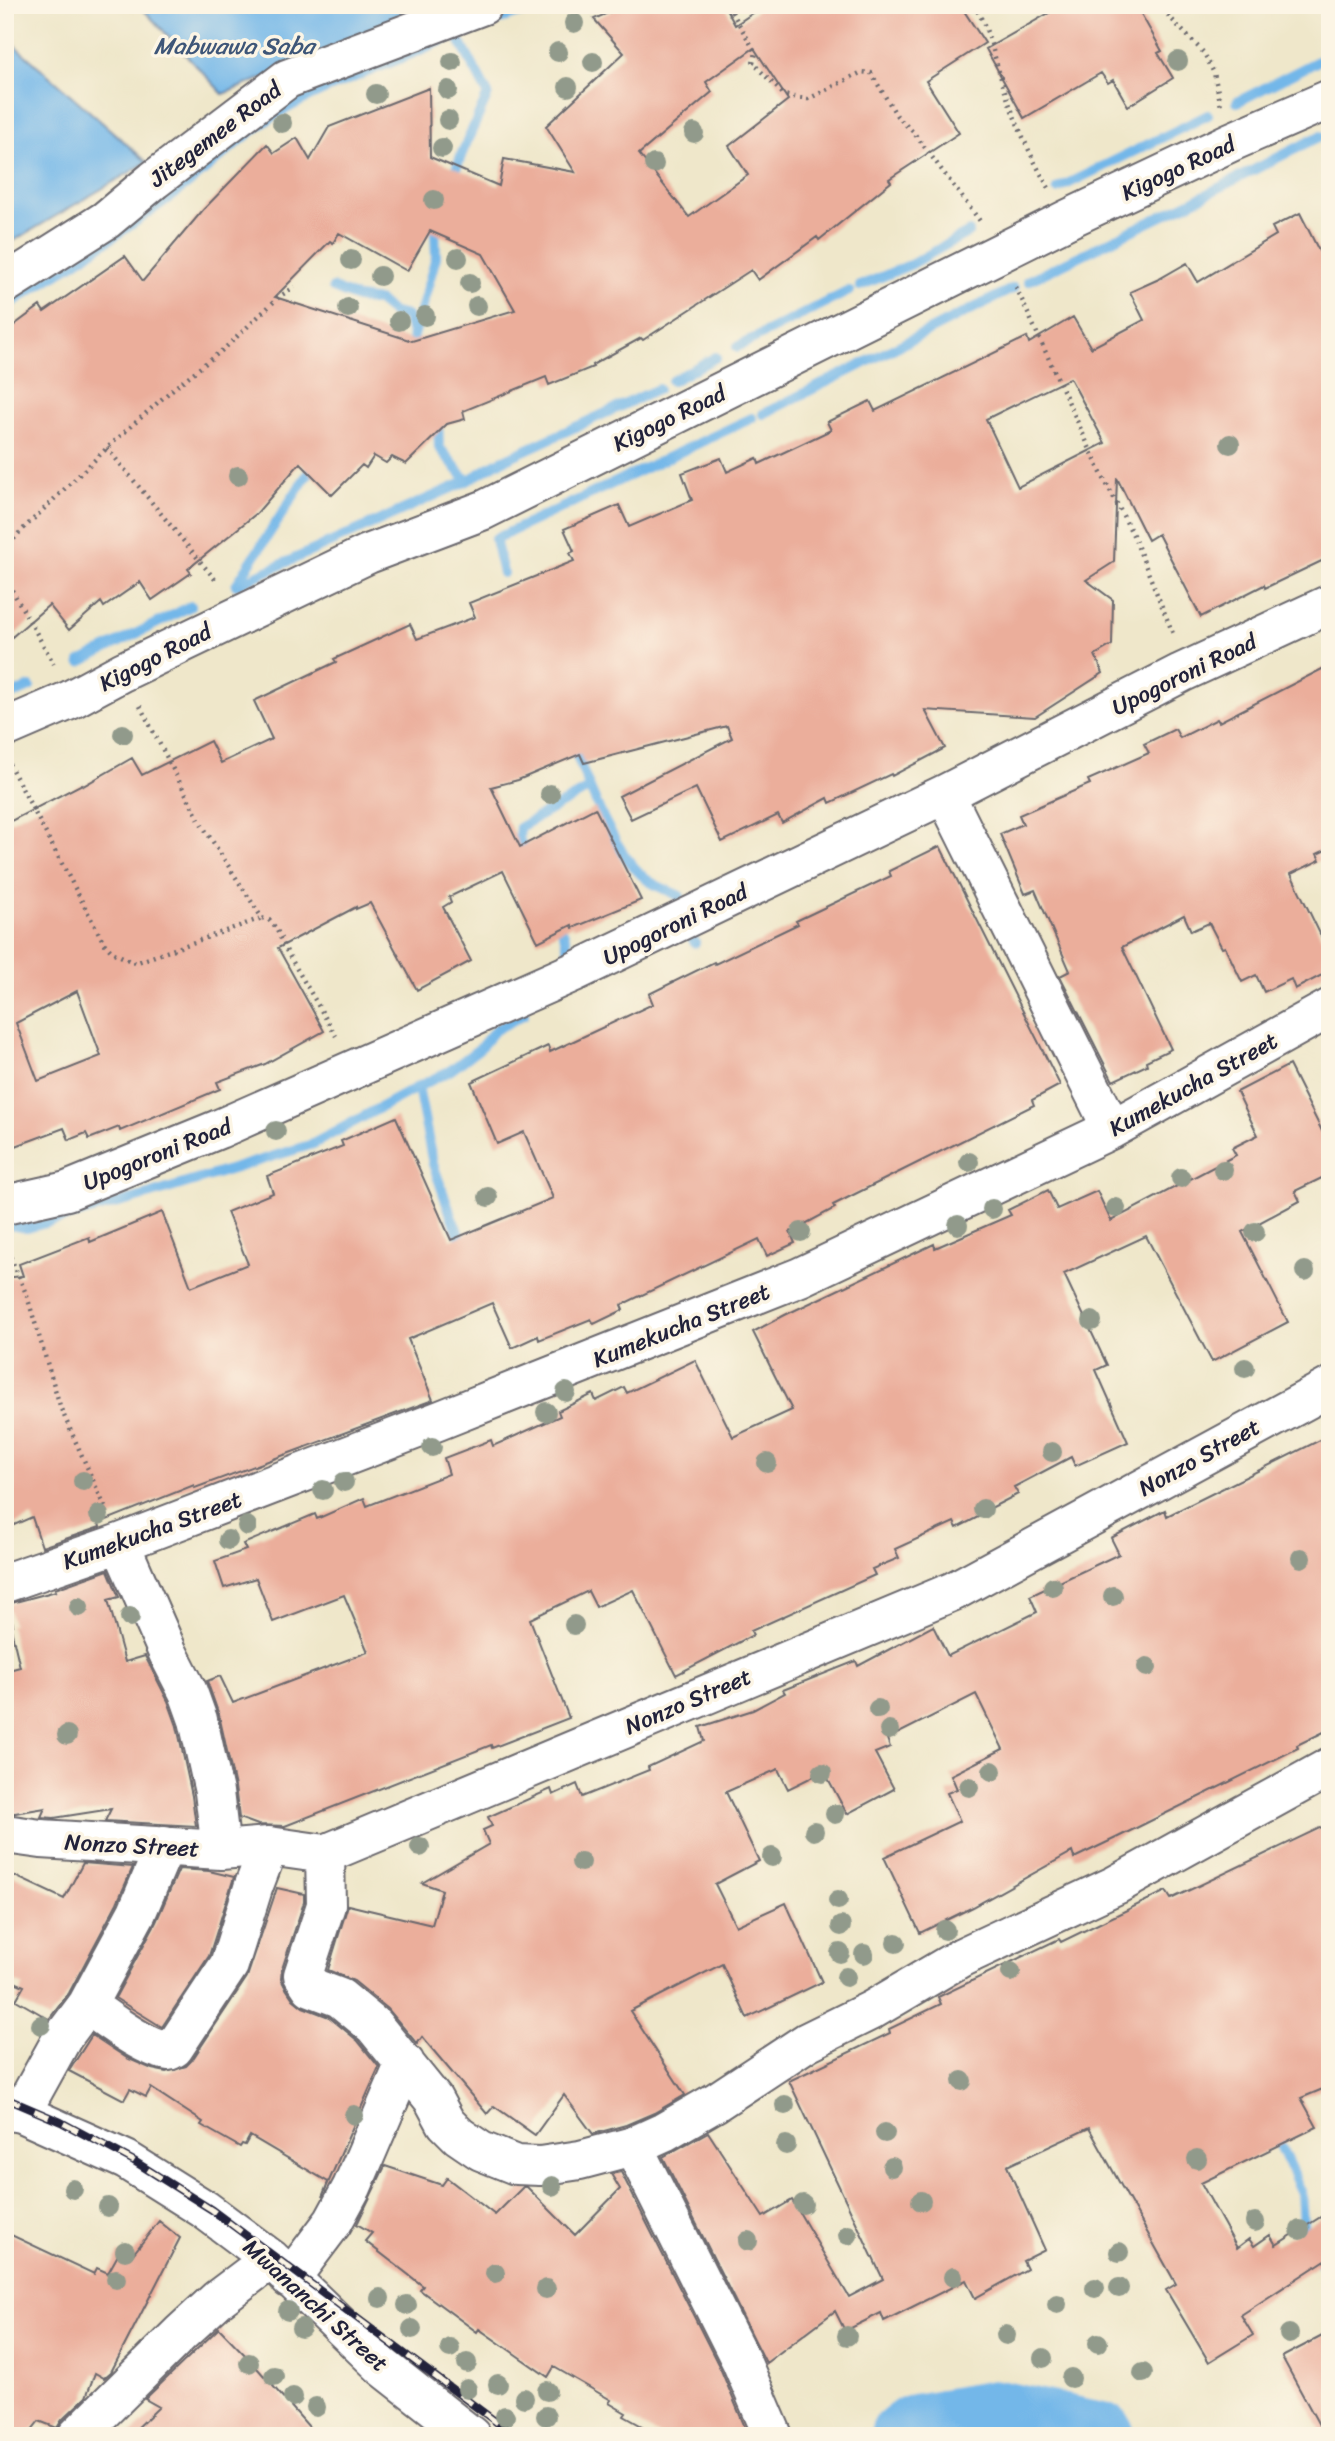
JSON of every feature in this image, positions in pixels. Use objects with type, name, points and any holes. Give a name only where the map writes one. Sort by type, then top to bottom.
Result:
[{"type":"street","name":"Jitegemee Road","points":[[5,284],[106,220],[154,180],[288,79],[483,5]]},
{"type":"street","name":"Kigogo Road","points":[[5,728],[70,700],[122,672],[368,554],[484,510],[1068,219],[1231,142],[1330,99]]},
{"type":"street","name":"Upogoroni Road","points":[[5,1205],[67,1191],[355,1070],[574,972],[945,794],[1181,673],[1330,604]]},
{"type":"street","points":[[945,794],[1112,1129]]},
{"type":"street","name":"Kumekucha Street","points":[[5,1583],[120,1544],[503,1396],[800,1277],[1112,1129],[1330,1009]]},
{"type":"street","name":"Nonzo Street","points":[[5,1834],[41,1839],[222,1850],[269,1846],[324,1854],[954,1591],[1330,1387]]},
{"type":"street","points":[[120,1544],[188,1692],[198,1720],[214,1792],[222,1850]]},
{"type":"street","points":[[324,1854],[326,1905],[304,1978],[312,1987],[351,2005],[374,2026],[433,2099],[446,2123],[459,2136],[481,2151],[516,2165],[540,2166],[580,2161],[633,2146],[664,2132],[716,2102],[807,2042],[872,2010],[962,1957],[1116,1885],[1330,1767]]},
{"type":"street","points":[[13,2112],[87,2005],[137,1912],[165,1846]]},
{"type":"street","points":[[87,2005],[145,2042],[164,2051],[174,2048],[229,1965],[269,1846]]},
{"type":"street","points":[[77,2436],[156,2355],[209,2307],[281,2269],[333,2222],[352,2187],[405,2063]]},
{"type":"street","name":"Mwananchi Street","points":[[13,2112],[126,2160],[204,2209],[281,2269],[383,2367],[471,2436]]},
{"type":"street","points":[[633,2146],[741,2361],[773,2436]]},
{"type":"path","points":[[733,5],[732,12],[737,23],[756,53],[753,63],[784,95],[808,99],[862,72],[871,73],[897,116],[914,133],[968,204],[1001,254],[1099,468],[1133,535],[1172,628],[1181,673]]},
{"type":"path","points":[[974,5],[994,47],[1005,91],[1024,139],[1044,181],[1068,219]]},
{"type":"path","points":[[1158,5],[1204,53],[1214,73],[1226,131],[1231,142]]},
{"type":"path","points":[[5,550],[19,533],[174,388],[243,332],[279,296],[295,287]]},
{"type":"path","points":[[107,449],[243,613]]},
{"type":"path","points":[[5,578],[59,673],[70,700]]},
{"type":"path","points":[[122,672],[202,825],[262,918],[272,922],[276,928],[287,953],[355,1070]]},
{"type":"path","points":[[5,757],[104,943],[112,952],[135,964],[262,918]]},
{"type":"path","points":[[5,1244],[27,1296],[61,1409],[120,1544]]},
{"type":"water","name":"Mabwawa Saba","points":[[139,5],[445,5],[223,94]]},
{"type":"water","points":[[5,37],[147,162],[5,246]]},
{"type":"building","points":[[626,5],[724,5],[735,25],[765,5],[960,5],[985,43],[926,81],[959,133],[889,179],[891,182],[819,240],[817,237],[758,280],[751,270],[643,340],[641,338],[592,365],[593,367],[549,385],[546,377],[463,411],[465,419],[447,424],[406,464],[392,457],[386,463],[374,456],[366,468],[362,465],[332,495],[300,463],[257,513],[188,569],[191,573],[152,600],[140,582],[104,607],[101,602],[69,630],[49,605],[5,643],[5,332],[40,306],[44,312],[125,256],[143,281],[203,210],[267,144],[274,153],[297,138],[310,160],[329,127],[429,88],[430,157],[499,186],[504,159],[575,172],[546,126],[624,53],[594,19]],"holes":[[[754,48],[788,100],[729,146],[748,175],[689,217],[639,154],[712,92],[706,82]],[[430,231],[483,254],[515,310],[412,341],[275,297],[330,241],[333,243],[339,233],[407,271]]]},
{"type":"building","points":[[1063,5],[1136,5],[1162,51],[1158,53],[1173,78],[1128,106],[1113,80],[1108,83],[1101,73],[1024,118],[986,49]]},
{"type":"building","points":[[1300,213],[1321,255],[1330,251],[1330,557],[1265,588],[1264,585],[1201,617],[1158,534],[1148,540],[1117,478],[1114,562],[1086,580],[1113,600],[1112,645],[1095,655],[1103,673],[1035,717],[925,710],[945,748],[892,776],[891,774],[830,803],[828,798],[782,823],[778,815],[722,842],[696,788],[631,819],[619,796],[732,738],[727,726],[584,763],[580,754],[518,780],[491,787],[520,847],[595,808],[641,900],[573,928],[572,925],[538,942],[503,871],[449,897],[451,902],[443,907],[471,961],[417,990],[370,903],[356,907],[278,948],[324,1031],[265,1064],[217,1082],[220,1089],[120,1131],[119,1127],[89,1139],[86,1133],[69,1140],[64,1128],[5,1150],[5,824],[82,784],[83,786],[132,758],[142,775],[210,741],[221,763],[272,739],[254,701],[336,662],[334,659],[410,624],[417,639],[475,617],[469,603],[574,561],[570,553],[574,551],[564,529],[619,505],[629,527],[692,500],[682,473],[721,458],[727,472],[757,458],[759,464],[831,430],[827,422],[870,401],[875,411],[1027,337],[1029,343],[1073,317],[1091,348],[1144,320],[1130,292],[1187,263],[1198,282],[1276,235],[1272,227]],"holes":[[[1070,378],[1105,443],[1018,487],[986,419]],[[77,991],[101,1056],[38,1081],[16,1023]]]},
{"type":"building","points":[[1330,665],[1330,848],[1317,854],[1320,860],[1291,874],[1322,938],[1330,934],[1330,971],[1295,989],[1291,979],[1264,992],[1256,975],[1242,982],[1225,947],[1222,948],[1209,923],[1191,931],[1184,915],[1122,947],[1171,1049],[1146,1061],[1147,1065],[1113,1081],[1060,976],[1070,971],[1035,890],[1025,894],[1000,834],[1023,824],[1019,815],[1090,784],[1088,780],[1149,753],[1144,744],[1175,729],[1180,738],[1217,719],[1219,722]]},
{"type":"building","points":[[940,846],[1060,1085],[1032,1100],[1034,1105],[833,1205],[835,1208],[790,1232],[795,1243],[767,1256],[759,1239],[621,1305],[623,1310],[594,1324],[591,1319],[539,1340],[538,1336],[512,1348],[492,1303],[408,1339],[433,1400],[195,1488],[194,1485],[99,1523],[100,1527],[42,1547],[32,1517],[5,1529],[5,1278],[23,1276],[19,1264],[89,1237],[90,1242],[162,1212],[191,1287],[248,1264],[227,1212],[273,1193],[267,1176],[343,1146],[341,1141],[396,1117],[451,1240],[553,1198],[524,1132],[497,1144],[471,1082],[548,1046],[550,1052],[653,1004],[649,994],[798,924],[796,921],[891,876],[889,871]]},
{"type":"building","points":[[1289,1065],[1330,1147],[1330,1174],[1295,1191],[1300,1201],[1242,1232],[1288,1322],[1212,1362],[1146,1236],[1064,1274],[1107,1365],[1096,1370],[1128,1442],[1075,1466],[1071,1457],[1014,1487],[1018,1494],[981,1513],[982,1515],[957,1528],[954,1522],[895,1549],[899,1558],[872,1569],[875,1575],[751,1631],[753,1635],[676,1675],[633,1590],[596,1607],[588,1591],[530,1619],[569,1718],[492,1748],[491,1745],[285,1826],[258,1825],[239,1818],[219,1715],[207,1681],[220,1676],[233,1703],[368,1652],[344,1595],[273,1622],[256,1578],[224,1588],[215,1561],[246,1550],[243,1544],[315,1514],[317,1519],[364,1498],[367,1506],[449,1474],[444,1458],[491,1440],[493,1446],[560,1416],[558,1411],[593,1394],[596,1401],[624,1387],[627,1393],[695,1360],[733,1437],[792,1410],[753,1332],[934,1244],[935,1248],[1011,1215],[1008,1210],[1048,1190],[1057,1209],[1097,1191],[1111,1221],[1236,1155],[1232,1148],[1258,1135],[1237,1092]]},
{"type":"building","points":[[1330,1435],[1330,1729],[1297,1745],[1298,1748],[1074,1858],[1072,1852],[920,1933],[884,1857],[960,1821],[947,1793],[957,1789],[951,1775],[1003,1749],[976,1694],[887,1739],[890,1747],[875,1753],[894,1789],[847,1814],[824,1771],[788,1789],[778,1769],[726,1792],[759,1861],[715,1884],[736,1926],[786,1903],[822,1982],[747,2018],[722,1964],[630,2011],[685,2095],[654,2113],[626,2125],[593,2134],[564,2095],[535,2135],[494,2106],[487,2114],[422,2037],[417,2044],[388,2009],[354,1981],[328,1970],[348,1905],[432,1925],[442,1890],[422,1883],[489,1844],[483,1830],[492,1826],[488,1817],[551,1789],[553,1795],[577,1784],[582,1797],[649,1770],[648,1767],[704,1741],[700,1727],[753,1710],[785,1693],[783,1690],[856,1661],[858,1666],[933,1626],[948,1656],[1037,1612],[1030,1596],[1119,1554],[1111,1538],[1165,1510],[1167,1516]]},
{"type":"building","points":[[108,1570],[119,1597],[108,1600],[125,1662],[145,1656],[168,1701],[177,1726],[196,1826],[105,1821],[111,1809],[54,1818],[41,1817],[45,1808],[5,1813],[5,1671],[20,1667],[8,1604],[56,1591],[55,1589]]},
{"type":"building","points":[[1330,1823],[1330,2086],[1301,2098],[1317,2127],[1201,2183],[1237,2248],[1249,2239],[1254,2246],[1270,2235],[1276,2245],[1330,2211],[1330,2257],[1241,2315],[1253,2335],[1209,2362],[1166,2290],[1176,2284],[1089,2128],[1007,2166],[1045,2250],[1023,2261],[1027,2269],[975,2298],[966,2280],[884,2321],[881,2313],[845,2331],[835,2311],[766,2363],[663,2157],[708,2132],[763,2217],[792,2200],[849,2297],[883,2279],[789,2081],[890,2033],[889,2029],[941,2004],[938,1997],[1059,1939],[1061,1942],[1166,1891],[1171,1899]]},
{"type":"building","points":[[83,1863],[133,1867],[69,1993],[49,2019],[16,2000],[24,1986],[5,1978],[5,1893],[13,1875],[64,1899]]},
{"type":"building","points":[[179,1869],[209,1871],[234,1877],[209,1956],[162,2027],[115,1998],[156,1922]]},
{"type":"building","points":[[277,1888],[304,1894],[304,1902],[282,1969],[281,1979],[285,1987],[303,2007],[329,2017],[358,2041],[379,2067],[322,2197],[328,2182],[250,2136],[245,2145],[240,2147],[201,2125],[203,2122],[151,2088],[146,2097],[130,2089],[124,2100],[69,2071],[92,2035],[127,2058],[152,2069],[166,2072],[186,2066],[247,1977]]},
{"type":"building","points":[[385,2166],[442,2185],[447,2178],[495,2215],[523,2187],[527,2187],[575,2235],[620,2189],[611,2174],[621,2172],[721,2370],[745,2427],[731,2436],[660,2436],[624,2416],[626,2413],[609,2403],[611,2400],[554,2367],[548,2377],[479,2329],[477,2332],[420,2290],[423,2286],[365,2241],[372,2233],[357,2224]]},
{"type":"building","points":[[159,2221],[180,2238],[111,2372],[104,2378],[95,2373],[86,2397],[57,2428],[39,2421],[27,2436],[5,2436],[5,2232],[94,2274],[97,2268],[108,2273],[119,2253],[130,2258]]},
{"type":"building","points":[[219,2328],[317,2436],[129,2436],[159,2407],[145,2399]]},
{"type":"building","points":[[1330,2332],[1330,2436],[1325,2436],[1282,2357]]},
{"type":"waterway","points":[[474,28],[542,5]]},
{"type":"waterway","points":[[452,180],[488,94],[456,34]]},
{"type":"waterway","points":[[5,307],[142,217],[274,116],[338,84],[449,37]]},
{"type":"waterway","points":[[1237,102],[1330,55]]},
{"type":"waterway","points":[[1057,189],[1208,115]]},
{"type":"waterway","points":[[1028,281],[1320,136]]},
{"type":"waterway","points":[[418,352],[413,339],[436,257],[437,222]]},
{"type":"waterway","points":[[860,286],[912,264],[969,232]]},
{"type":"waterway","points":[[333,288],[357,298],[378,301],[393,313],[407,316],[413,337]]},
{"type":"waterway","points":[[763,414],[1014,288]]},
{"type":"waterway","points":[[737,347],[849,291]]},
{"type":"waterway","points":[[672,381],[716,357]]},
{"type":"waterway","points":[[236,585],[467,481],[495,464],[658,389]]},
{"type":"waterway","points":[[503,573],[495,539],[752,418]]},
{"type":"waterway","points":[[438,420],[439,447],[467,481]]},
{"type":"waterway","points":[[236,585],[307,475],[320,464]]},
{"type":"waterway","points":[[80,662],[191,606]]},
{"type":"waterway","points":[[5,698],[30,687]]},
{"type":"waterway","points":[[572,743],[602,816],[622,852],[646,879],[680,896],[681,921],[695,943]]},
{"type":"waterway","points":[[528,858],[519,839],[520,827],[590,788]]},
{"type":"waterway","points":[[557,920],[564,934],[572,964]]},
{"type":"waterway","points":[[465,1248],[433,1164],[418,1087],[451,1070],[480,1048],[495,1030],[524,1014]]},
{"type":"waterway","points":[[5,1224],[27,1228],[148,1195],[313,1144],[418,1087]]},
{"type":"waterway","points":[[1275,2134],[1301,2191],[1304,2242]]},
{"type":"waterway","points":[[1312,2254],[1330,2273]]},
{"type":"waterway","points":[[904,2436],[915,2428],[996,2414],[1101,2436]]},
{"type":"railway","points":[[5,2098],[61,2122],[134,2161],[212,2210],[515,2436]]}]
